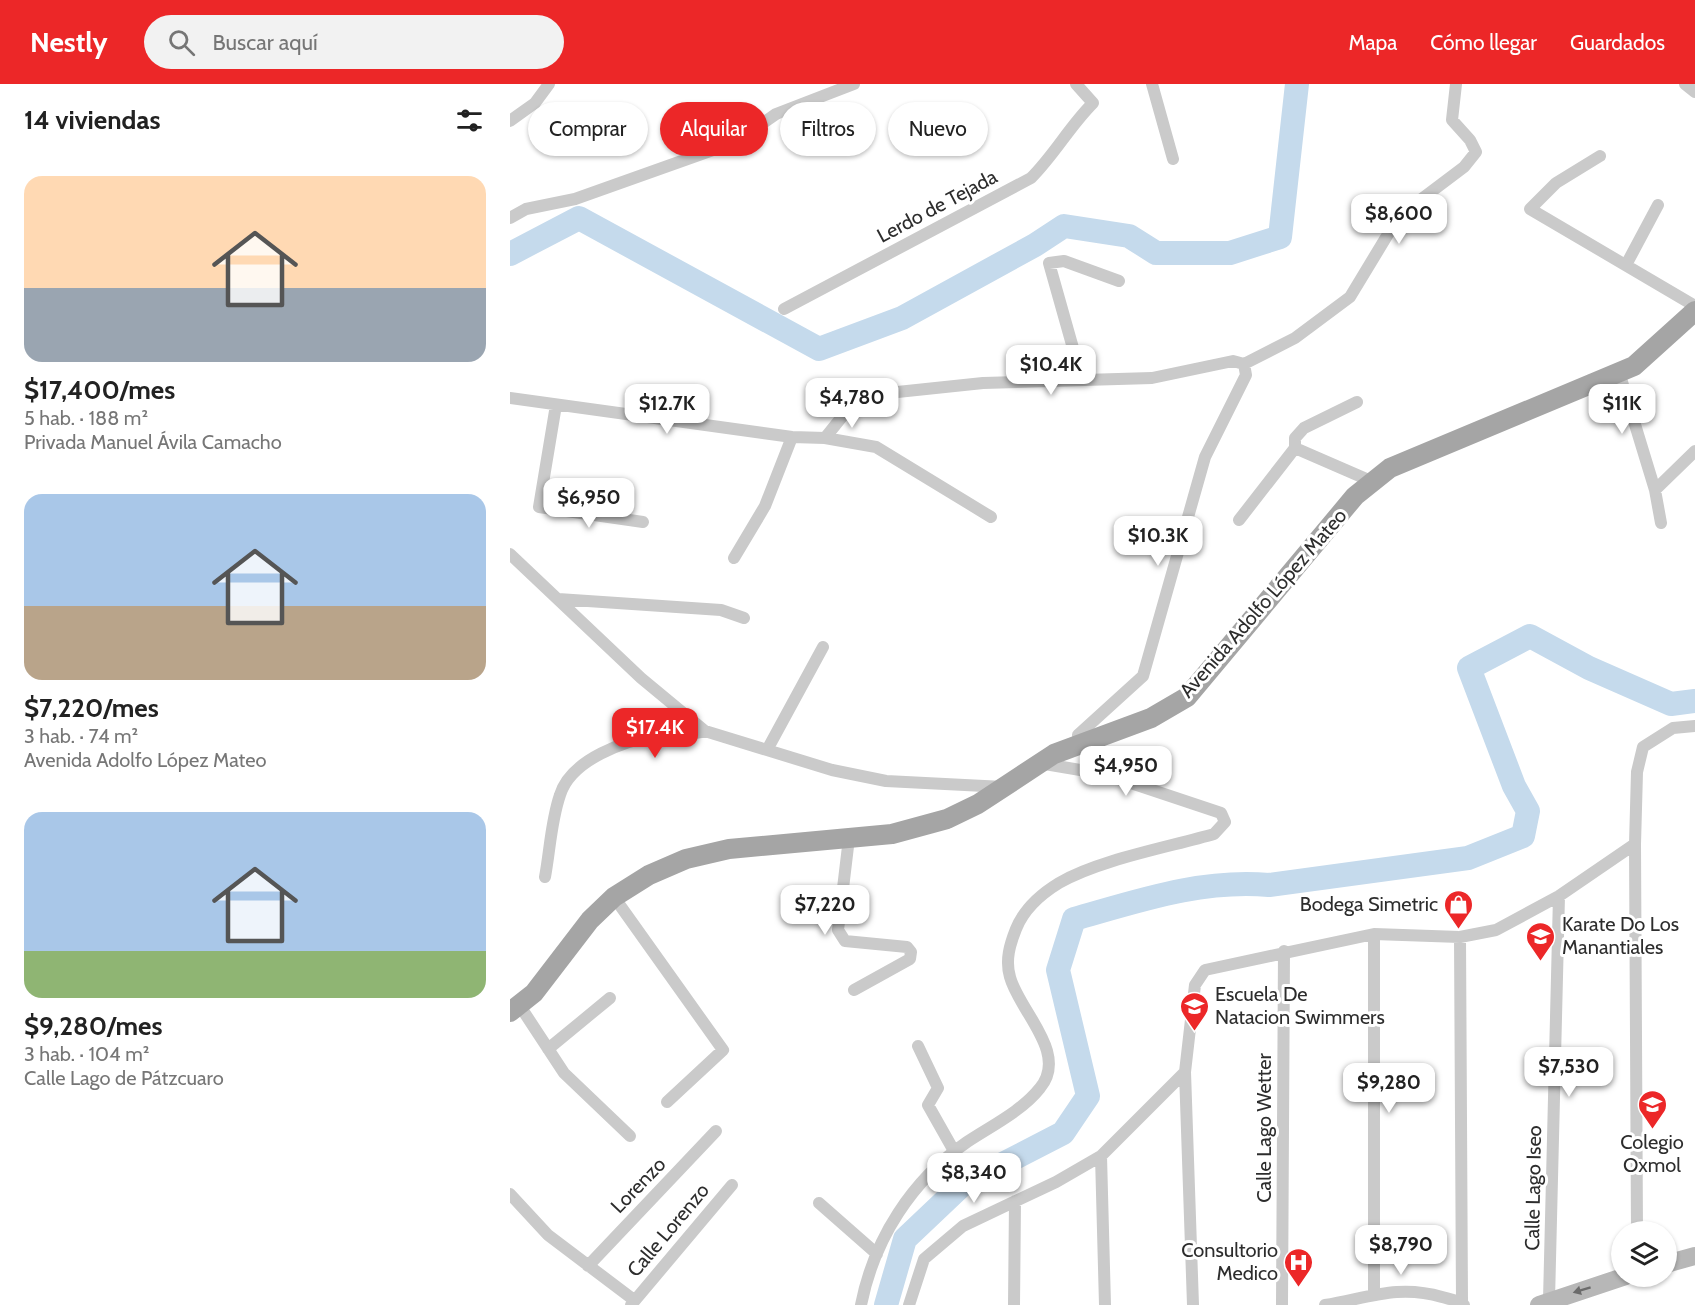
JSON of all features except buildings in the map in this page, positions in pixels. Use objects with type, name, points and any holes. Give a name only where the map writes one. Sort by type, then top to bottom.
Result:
[{"type":"main road","name":"Avenida Adolfo López Mateo","points":[[515,1009],[534,993],[590,920],[614,897],[649,875],[686,859],[729,849],[892,834],[947,819],[1006,787],[1054,754],[1151,718],[1187,697],[1355,496],[1371,481],[1390,468],[1634,366],[1695,311]]},
{"type":"main road","points":[[1677,1261],[1695,1256]]},
{"type":"main road","points":[[1544,1303],[1611,1281]]},
{"type":"street","points":[[510,121],[535,103],[549,84]]},
{"type":"street","points":[[510,201],[512,216],[526,209],[575,199],[724,146],[746,135],[776,114],[854,84]]},
{"type":"street","name":"Lerdo de Tejada","points":[[784,309],[1031,178],[1050,159],[1069,127],[1093,103],[1076,84]]},
{"type":"street","points":[[1152,84],[1173,159]]},
{"type":"street","points":[[825,438],[857,398],[869,395],[983,383],[1152,378],[1233,361],[1244,364],[1295,338],[1350,297],[1399,216],[1464,167],[1476,152],[1470,140],[1452,120],[1456,84]]},
{"type":"street","points":[[1685,84],[1695,92]]},
{"type":"street","points":[[1600,156],[1556,183],[1530,209],[1695,306]]},
{"type":"street","points":[[1626,266],[1658,205]]},
{"type":"street","points":[[1082,380],[1048,263],[1064,261],[1119,281]]},
{"type":"street","points":[[1080,744],[1078,735],[1143,676],[1205,457],[1246,375],[1244,364]]},
{"type":"street","points":[[1618,372],[1655,489],[1661,523]]},
{"type":"street","points":[[510,398],[792,437],[825,438],[876,447],[991,517]]},
{"type":"street","points":[[1239,520],[1294,448],[1294,438],[1304,428],[1357,402]]},
{"type":"street","points":[[556,405],[539,507],[643,522]]},
{"type":"street","points":[[734,558],[765,506],[792,437]]},
{"type":"street","points":[[1294,448],[1371,481]]},
{"type":"street","points":[[1655,489],[1695,451]]},
{"type":"street","points":[[510,554],[641,678],[705,731],[832,770],[886,781],[1006,787]]},
{"type":"street","points":[[558,599],[722,610],[744,618]]},
{"type":"street","points":[[767,750],[823,647]]},
{"type":"street","points":[[1637,1221],[1635,844],[1637,772],[1643,747],[1673,728],[1695,726]]},
{"type":"street","points":[[545,877],[560,792],[578,770],[608,748],[624,750],[662,743],[684,743],[690,736],[705,731]]},
{"type":"street","points":[[861,1305],[865,1285],[886,1232],[914,1190],[954,1151],[1021,1106],[1041,1088],[1048,1072],[1048,1053],[1043,1040],[1020,1003],[1009,976],[1008,948],[1018,923],[1036,899],[1059,883],[1088,870],[1214,834],[1225,822],[1221,813],[1104,774],[1039,763]]},
{"type":"street","points":[[849,838],[838,930],[845,941],[907,947],[911,952],[910,959],[854,990]]},
{"type":"street","points":[[1193,1305],[1185,1072],[1195,985],[1205,970],[1284,951],[1374,934],[1460,937],[1496,930],[1559,896],[1635,844]]},
{"type":"street","name":"Calle Lago Iseo","points":[[1544,1303],[1559,896]]},
{"type":"street","points":[[614,897],[723,1050],[667,1102]]},
{"type":"street","points":[[1367,1299],[1374,934]]},
{"type":"street","points":[[1325,1305],[1419,1290],[1463,1304],[1460,937]]},
{"type":"street","name":"Calle Lago Wetter","points":[[1282,1305],[1284,951]]},
{"type":"street","points":[[548,1049],[610,998]]},
{"type":"street","points":[[515,1009],[548,1049],[564,1073],[630,1136]]},
{"type":"street","points":[[918,1046],[938,1088],[928,1105],[954,1151]]},
{"type":"street","points":[[909,1305],[924,1259],[963,1226],[1056,1182],[1101,1156],[1185,1072]]},
{"type":"street","name":"Lorenzo","points":[[588,1266],[716,1131]]},
{"type":"street","points":[[1101,1156],[1105,1305]]},
{"type":"street","name":"Calle Lorenzo","points":[[632,1303],[732,1185]]},
{"type":"street","points":[[510,1194],[548,1235],[632,1303]]},
{"type":"street","points":[[1014,1305],[1015,1201]]},
{"type":"street","points":[[819,1203],[877,1254]]},
{"type":"waterway","points":[[510,254],[579,218],[819,349],[902,318],[1035,245],[1064,226],[1129,236],[1156,253],[1230,253],[1280,237],[1297,84]]},
{"type":"waterway","points":[[886,1305],[905,1239],[962,1185],[1063,1133],[1088,1096],[1058,970],[1074,919],[1194,888],[1219,885],[1269,885],[1468,858],[1523,836],[1528,811],[1514,786],[1469,668],[1530,636],[1589,668],[1671,704],[1695,701]]},
{"type":"place","name":"Bodega Simetric","points":[[1459,930]]},
{"type":"place","name":"Karate Do Los Manantiales","points":[[1541,962]]},
{"type":"place","name":"Escuela De Natacion Swimmers","points":[[1194,1032]]},
{"type":"place","name":"Colegio Oxmol","points":[[1652,1130]]},
{"type":"place","name":"Consultorio Medico","points":[[1299,1288]]}]
